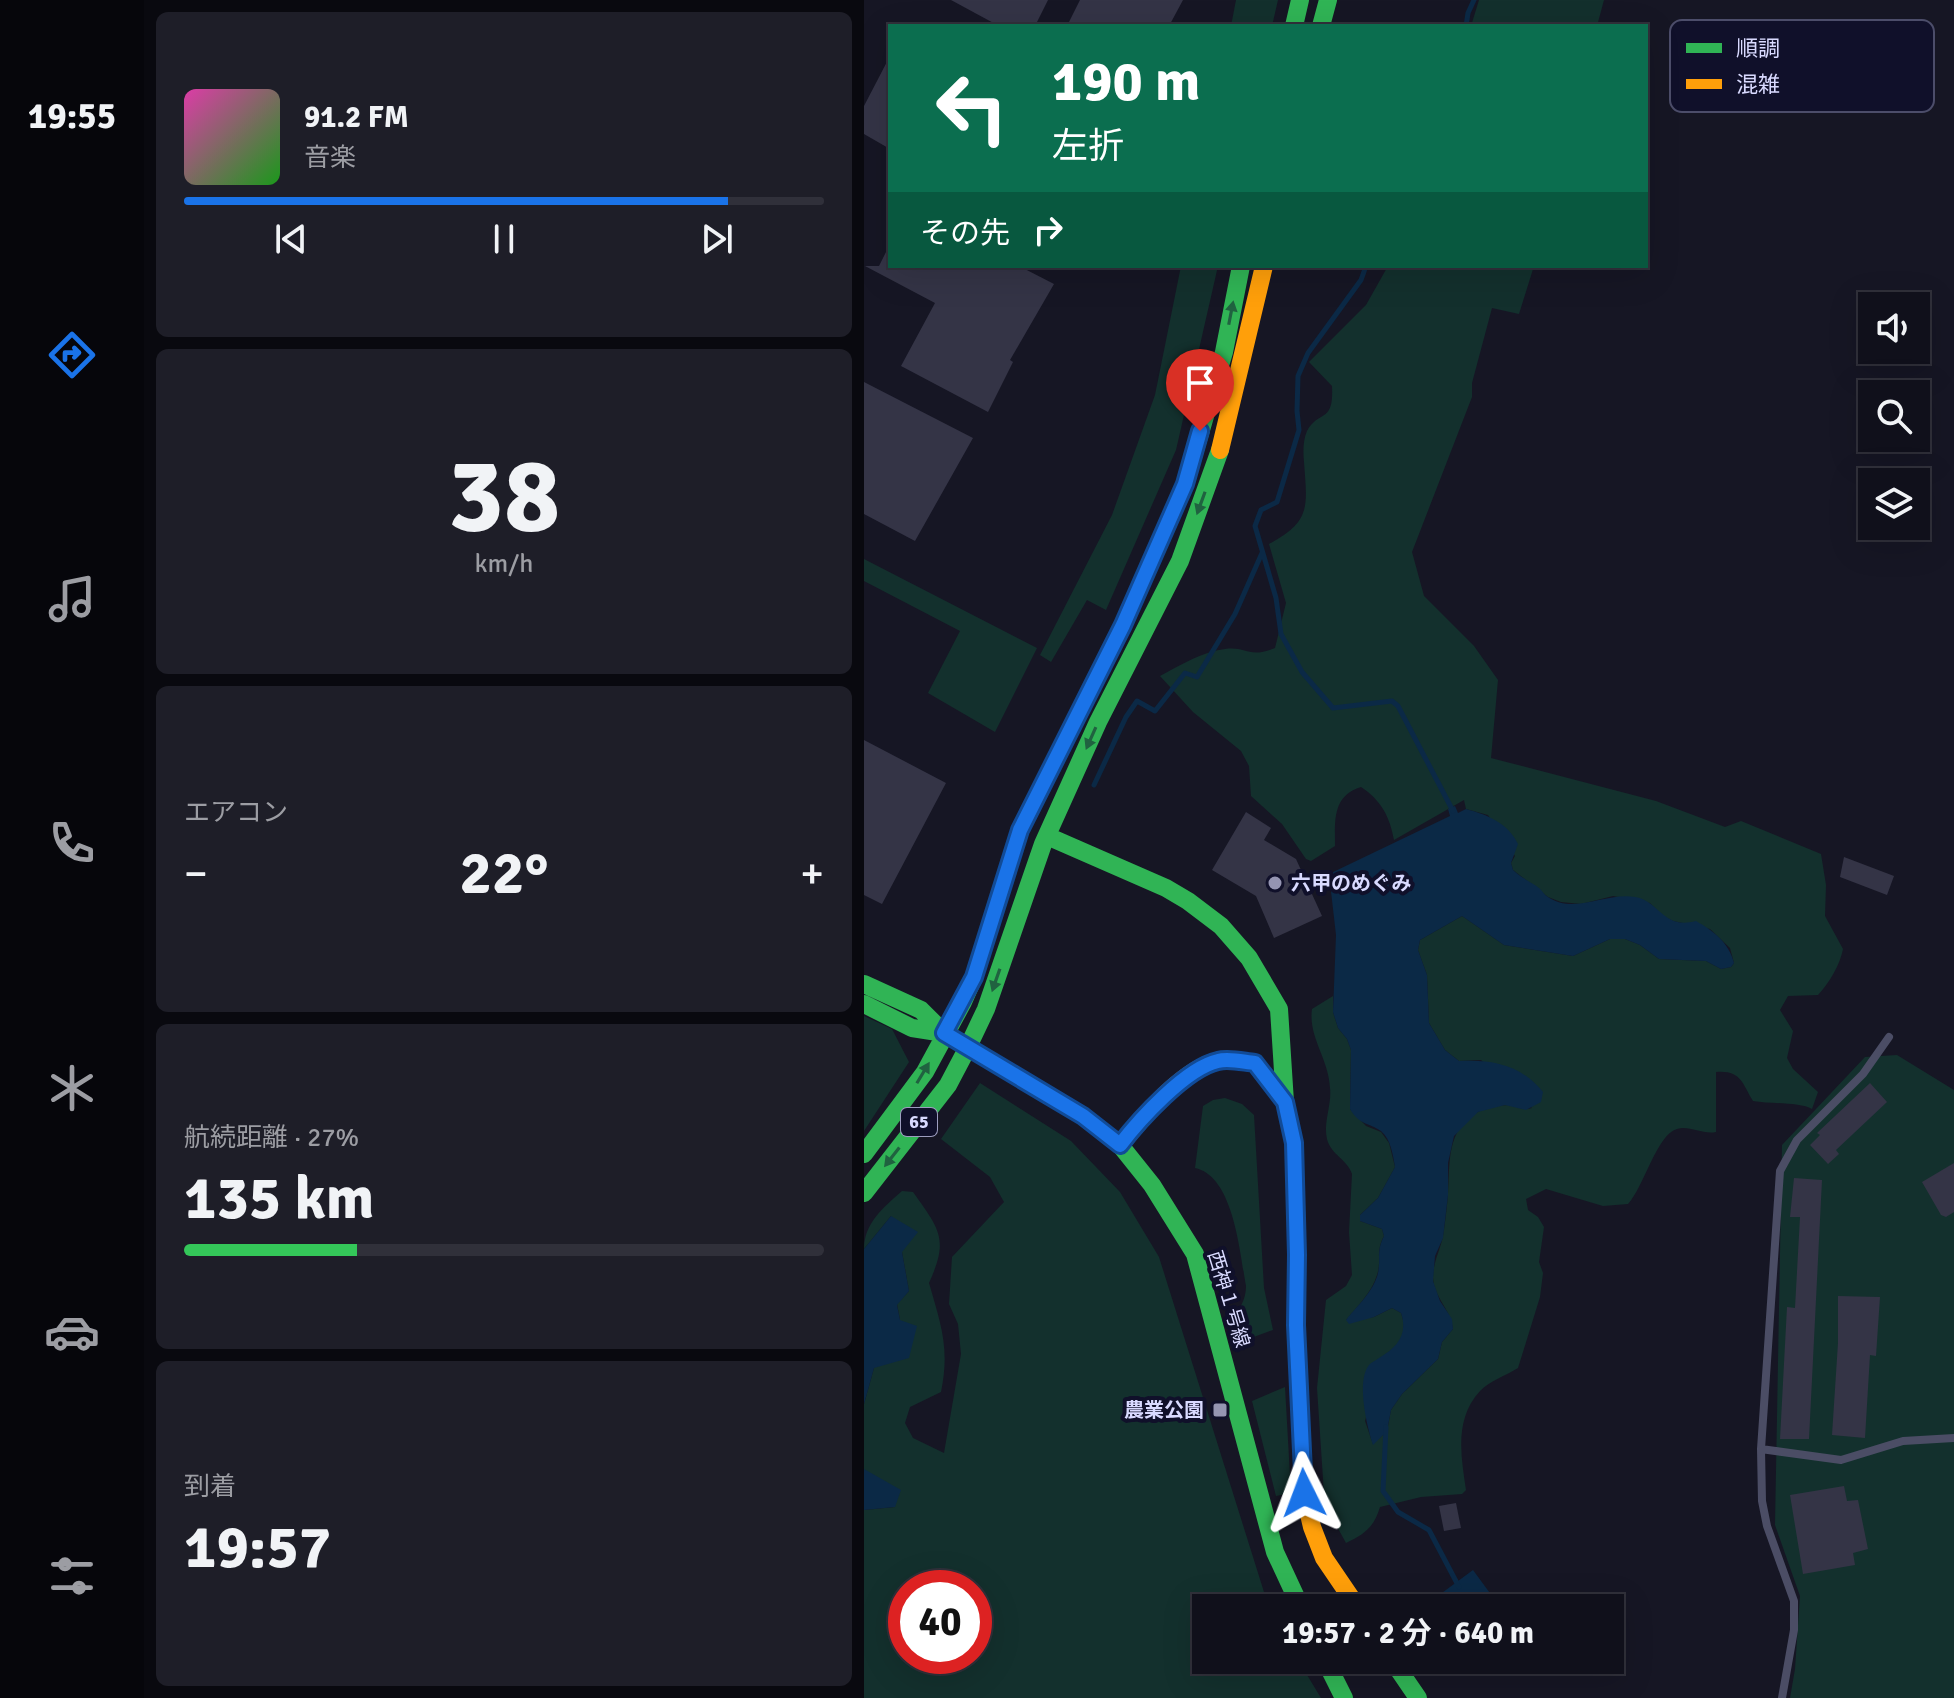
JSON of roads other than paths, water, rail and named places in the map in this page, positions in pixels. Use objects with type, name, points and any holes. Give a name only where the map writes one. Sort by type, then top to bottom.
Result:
[{"type":"street","points":[[1294,24],[1300,0]]},
{"type":"street","points":[[1322,24],[1328,0]]},
{"type":"street","name":"65","points":[[864,1154],[925,1072],[974,977],[1020,830],[1123,625],[1185,484],[1224,352],[1241,268]]},
{"type":"street","name":"65","points":[[864,1193],[948,1085],[968,1047],[986,1009],[1047,836],[1098,722],[1180,561],[1224,440],[1264,268]]},
{"type":"street","points":[[1047,836],[1166,888],[1221,926],[1249,958],[1279,1009],[1285,1102],[1294,1143],[1296,1325],[1304,1493],[1324,1558],[1348,1594]]},
{"type":"street","points":[[864,984],[921,1010],[944,1033]]},
{"type":"street","points":[[864,1004],[912,1028],[944,1033]]},
{"type":"street","name":"西神１号線","points":[[944,1033],[1083,1116],[1120,1145],[1152,1185],[1195,1254],[1275,1552],[1294,1594]]},
{"type":"street","points":[[1120,1145],[1140,1119],[1188,1077],[1218,1061],[1255,1063],[1281,1044]]},
{"type":"street","points":[[1255,1063],[1285,1102]]},
{"type":"street","points":[[1332,1674],[1344,1698]]},
{"type":"street","points":[[1402,1674],[1418,1698]]},
{"type":"lane","points":[[1782,1698],[1794,1630],[1794,1601],[1767,1526],[1762,1501],[1761,1449],[1780,1171],[1797,1140],[1863,1074],[1889,1037]]},
{"type":"lane","points":[[1761,1449],[1841,1460],[1903,1441],[1954,1438]]},
{"type":"water","points":[[1455,806],[1458,813],[1466,809],[1482,814],[1509,831],[1518,844],[1511,863],[1513,870],[1548,897],[1558,902],[1579,904],[1613,897],[1635,897],[1676,922],[1696,921],[1709,929],[1725,944],[1734,963],[1721,969],[1706,961],[1659,959],[1640,945],[1625,939],[1610,939],[1573,956],[1504,945],[1462,916],[1420,940],[1418,950],[1427,975],[1429,1023],[1445,1050],[1459,1061],[1483,1061],[1516,1070],[1543,1092],[1541,1102],[1526,1110],[1505,1105],[1478,1112],[1454,1136],[1448,1163],[1443,1238],[1435,1256],[1433,1281],[1440,1301],[1452,1319],[1453,1329],[1442,1342],[1438,1359],[1402,1394],[1391,1410],[1387,1431],[1373,1445],[1364,1404],[1365,1372],[1400,1339],[1403,1321],[1401,1313],[1392,1308],[1349,1324],[1346,1320],[1376,1280],[1384,1236],[1382,1229],[1360,1221],[1360,1215],[1378,1198],[1395,1167],[1384,1134],[1361,1121],[1350,1109],[1351,1050],[1333,1012],[1336,935],[1329,874],[1450,816],[1448,809]]},
{"type":"water","points":[[891,1216],[918,1232],[902,1252],[909,1291],[897,1305],[900,1320],[917,1326],[909,1358],[874,1368],[864,1404],[864,1249]]},
{"type":"water","points":[[864,1469],[901,1490],[895,1507],[864,1510]]},
{"type":"water","points":[[1473,1570],[1491,1594],[1440,1594]]},
{"type":"waterway","points":[[1466,24],[1474,0]]},
{"type":"waterway","points":[[1365,268],[1361,280],[1308,353],[1298,376],[1299,430],[1277,502],[1261,510],[1255,526],[1276,598],[1281,634],[1302,672],[1333,708],[1392,701],[1398,706],[1453,811]]},
{"type":"waterway","points":[[1094,785],[1126,717],[1137,701],[1155,711],[1185,673],[1197,677],[1235,614],[1262,553]]},
{"type":"waterway","points":[[1386,1427],[1383,1491],[1398,1512],[1429,1530],[1459,1587]]},
{"type":"place","name":"六甲のめぐみ","points":[[1275,883]]},
{"type":"place","name":"農業公園","points":[[1220,1410]]}]
